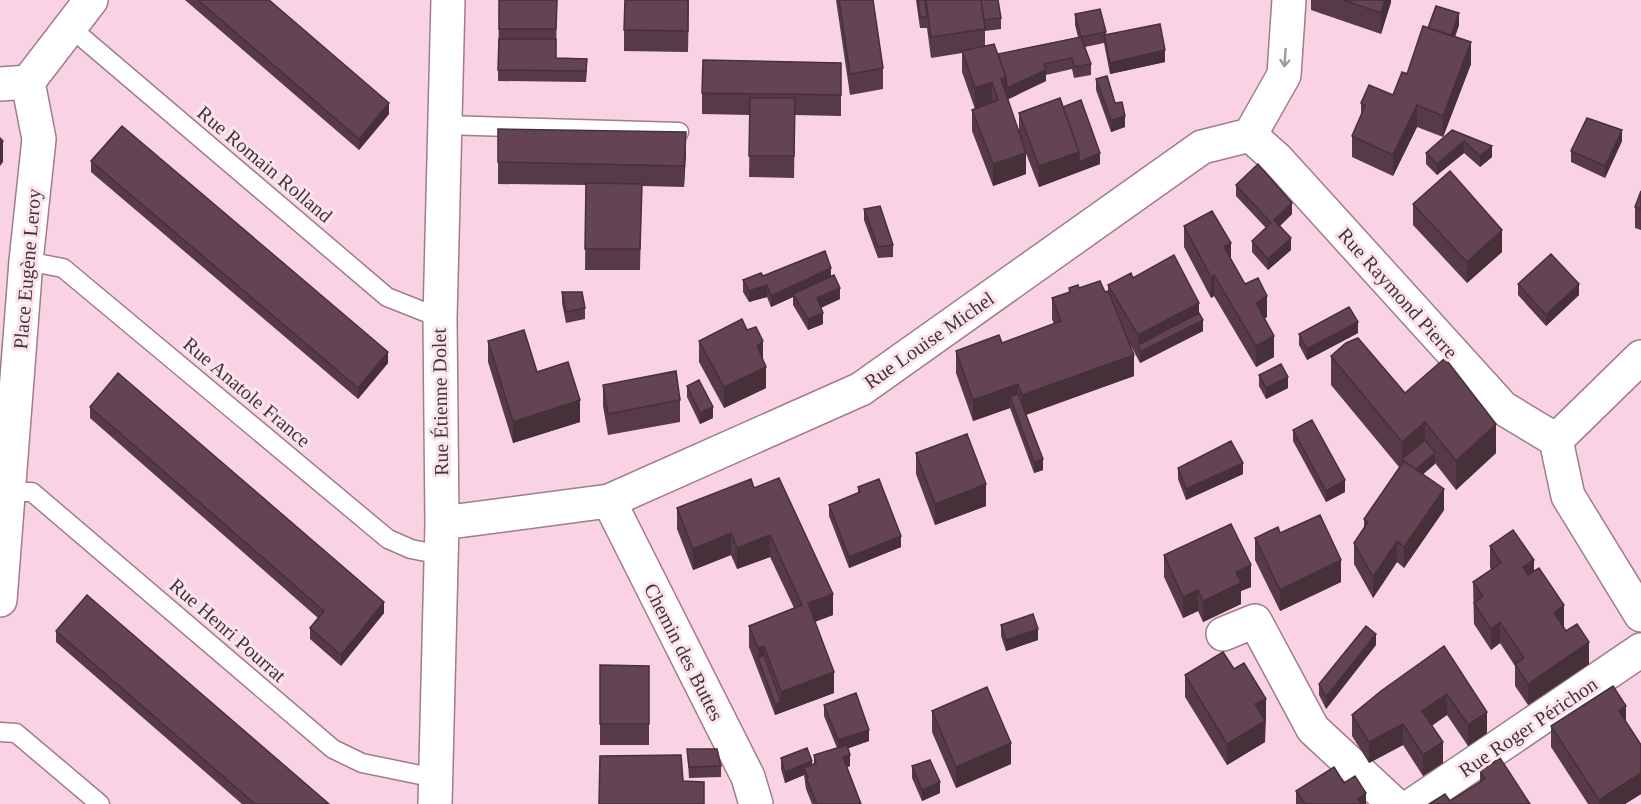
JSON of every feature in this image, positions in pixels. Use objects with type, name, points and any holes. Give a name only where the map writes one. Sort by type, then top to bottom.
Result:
[{"type":"street","points":[[14,83],[70,28],[91,0]]},
{"type":"street","name":"Rue Étienne Dolet","points":[[435,791],[441,539],[440,318],[448,0]]},
{"type":"street","points":[[1250,135],[1284,75],[1289,0]]},
{"type":"street","name":"Place Eugène Leroy","points":[[0,600],[26,261],[39,139],[14,83]]},
{"type":"street","name":"Rue Raymond Pierre","points":[[1250,135],[1277,159],[1503,408],[1556,440]]},
{"type":"street","name":"Rue Louise Michel","points":[[441,539],[609,501],[861,389],[1202,147],[1250,135]]},
{"type":"street","points":[[1641,357],[1556,440],[1568,496],[1641,615]]},
{"type":"street","name":"Chemin des Buttes","points":[[609,501],[748,777],[756,804]]},
{"type":"street","points":[[1223,634],[1255,621],[1313,729],[1394,804]]},
{"type":"street","name":"Rue Roger Périchon","points":[[1414,804],[1641,650]]},
{"type":"lane","name":"Rue Romain Rolland","points":[[70,28],[387,297],[440,318]]},
{"type":"lane","points":[[444,125],[679,132]]},
{"type":"lane","name":"Rue Anatole France","points":[[26,261],[63,268],[388,539],[411,549],[441,539]]},
{"type":"lane","name":"Rue Henri Pourrat","points":[[7,492],[32,492],[333,749],[362,763],[435,791]]},
{"type":"lane","points":[[0,732],[16,733],[100,804]]},
{"type":"building","points":[[198,0],[269,0],[389,103],[359,139]]},
{"type":"building","points":[[499,0],[557,0],[556,29],[499,29]]},
{"type":"building","points":[[625,0],[688,0],[688,31],[624,30]]},
{"type":"building","points":[[839,0],[873,0],[883,68],[850,74]]},
{"type":"building","points":[[918,0],[925,0],[927,17],[920,17]]},
{"type":"building","points":[[926,0],[981,0],[985,29],[931,37]]},
{"type":"building","points":[[981,0],[998,0],[1001,18],[984,20]]},
{"type":"building","points":[[1343,0],[1385,0],[1381,13]]},
{"type":"building","points":[[1436,6],[1459,13],[1451,36],[1428,28]]},
{"type":"building","points":[[1100,9],[1106,32],[1081,37],[1075,14]]},
{"type":"building","points":[[1160,24],[1165,50],[1110,63],[1104,35]]},
{"type":"building","points":[[1423,26],[1471,42],[1443,116],[1417,105],[1393,155],[1352,136],[1365,106],[1361,103],[1369,85],[1393,95],[1402,72],[1407,74]]},
{"type":"building","points":[[1081,37],[1091,64],[1074,67],[1072,58],[1044,64],[1046,70],[1007,88],[1006,77],[998,54]]},
{"type":"building","points":[[499,39],[556,39],[556,58],[587,59],[586,71],[498,70]]},
{"type":"building","points":[[994,44],[1006,77],[1001,79],[1026,153],[993,164],[972,110],[998,100],[992,82],[975,88],[962,51]]},
{"type":"building","points":[[703,60],[841,63],[841,95],[702,93]]},
{"type":"building","points":[[1107,76],[1115,103],[1122,102],[1125,116],[1111,120],[1096,79]]},
{"type":"building","points":[[750,98],[795,98],[794,156],[749,156]]},
{"type":"building","points":[[1060,98],[1079,152],[1039,166],[1019,113]]},
{"type":"building","points":[[1081,100],[1100,153],[1079,162],[1079,152],[1063,107]]},
{"type":"building","points":[[1587,118],[1622,130],[1605,166],[1571,151]]},
{"type":"building","points":[[122,126],[388,352],[358,388],[91,161]]},
{"type":"building","points":[[498,129],[686,132],[684,166],[498,162]]},
{"type":"building","points":[[1452,130],[1492,146],[1480,156],[1464,141],[1437,164],[1426,153]]},
{"type":"building","points":[[1258,164],[1292,203],[1274,220],[1291,238],[1268,259],[1252,241],[1271,223],[1236,185]]},
{"type":"building","points":[[1450,171],[1502,230],[1467,262],[1413,204]]},
{"type":"building","points":[[586,183],[642,184],[640,249],[585,249]]},
{"type":"building","points":[[1641,191],[1641,209],[1635,207]]},
{"type":"building","points":[[880,206],[893,245],[878,247],[864,209]]},
{"type":"building","points":[[1212,211],[1231,243],[1224,247],[1245,284],[1258,278],[1267,296],[1256,303],[1274,336],[1256,346],[1214,275],[1211,277],[1184,226]]},
{"type":"building","points":[[825,251],[831,268],[771,296],[767,285],[749,291],[743,280],[761,273],[763,276]]},
{"type":"building","points":[[1551,254],[1579,284],[1546,315],[1518,284]]},
{"type":"building","points":[[1174,255],[1199,303],[1138,335],[1108,285],[1131,273],[1133,278]]},
{"type":"building","points":[[834,275],[840,288],[817,298],[823,313],[808,319],[793,294]]},
{"type":"building","points":[[1100,281],[1105,292],[1108,291],[1134,355],[1022,395],[1018,384],[973,400],[956,351],[999,335],[1002,343],[1061,321],[1052,298],[1070,292],[1069,288],[1078,285],[1079,288]]},
{"type":"building","points":[[562,292],[582,292],[585,308],[566,312]]},
{"type":"building","points":[[1349,307],[1358,322],[1307,349],[1299,334]]},
{"type":"building","points":[[1199,313],[1203,320],[1140,352],[1138,345]]},
{"type":"building","points":[[742,319],[747,330],[756,327],[763,341],[757,346],[766,367],[724,387],[699,341]]},
{"type":"building","points":[[524,330],[537,372],[568,362],[580,400],[513,422],[488,341]]},
{"type":"building","points":[[1358,338],[1405,393],[1445,358],[1496,424],[1456,461],[1425,422],[1402,442],[1331,356],[1346,343]]},
{"type":"building","points":[[1281,364],[1288,377],[1266,388],[1259,375]]},
{"type":"building","points":[[676,371],[680,400],[608,414],[603,385]]},
{"type":"building","points":[[118,373],[384,602],[341,655],[310,628],[324,611],[90,407]]},
{"type":"building","points":[[699,380],[713,407],[700,413],[687,386]]},
{"type":"building","points":[[1018,394],[1043,459],[1034,462],[1010,397]]},
{"type":"building","points":[[1312,420],[1345,480],[1326,491],[1293,430]]},
{"type":"building","points":[[967,434],[986,484],[935,504],[916,453]]},
{"type":"building","points":[[1425,440],[1435,453],[1416,469],[1403,461],[1402,459]]},
{"type":"building","points":[[1231,441],[1243,463],[1186,489],[1178,468]]},
{"type":"building","points":[[1404,461],[1444,489],[1404,547],[1397,541],[1373,577],[1354,543],[1368,522],[1364,519]]},
{"type":"building","points":[[779,478],[833,594],[808,603],[834,672],[781,692],[764,646],[758,648],[749,626],[802,605],[770,535],[737,548],[731,533],[693,549],[677,508],[751,479],[754,488]]},
{"type":"building","points":[[879,479],[901,536],[849,557],[829,505],[860,492],[858,487]]},
{"type":"building","points":[[1320,515],[1341,560],[1280,590],[1255,538],[1278,527],[1280,533]]},
{"type":"building","points":[[1231,524],[1251,565],[1236,572],[1241,583],[1203,601],[1198,590],[1183,597],[1164,555]]},
{"type":"building","points":[[1513,530],[1534,560],[1523,567],[1528,575],[1539,568],[1564,605],[1554,613],[1566,631],[1577,624],[1589,642],[1528,684],[1515,664],[1524,658],[1500,622],[1491,629],[1474,603],[1483,596],[1473,582],[1501,563],[1490,546]]},
{"type":"building","points":[[87,595],[329,804],[255,804],[56,631]]},
{"type":"building","points":[[1033,614],[1038,629],[1006,640],[1001,625]]},
{"type":"building","points":[[1366,626],[1376,634],[1326,697],[1319,684]]},
{"type":"building","points":[[1444,646],[1487,712],[1468,725],[1447,694],[1422,711],[1443,742],[1423,755],[1403,724],[1369,742],[1352,715],[1381,691]]},
{"type":"building","points":[[1223,652],[1234,669],[1244,663],[1266,699],[1255,704],[1265,721],[1227,744],[1185,675]]},
{"type":"building","points":[[764,655],[781,702],[775,704],[758,658]]},
{"type":"building","points":[[600,665],[649,666],[649,724],[600,724]]},
{"type":"building","points":[[1613,686],[1626,706],[1619,711],[1641,745],[1641,773],[1599,800],[1551,726]]},
{"type":"building","points":[[987,687],[1011,743],[956,767],[932,711]]},
{"type":"building","points":[[856,693],[869,730],[838,740],[824,705]]},
{"type":"building","points":[[847,745],[850,755],[843,757],[861,804],[817,804],[804,768],[816,763],[814,755]]},
{"type":"building","points":[[807,748],[812,761],[785,772],[781,758]]},
{"type":"building","points":[[687,749],[717,749],[721,766],[689,767]]},
{"type":"building","points":[[681,755],[683,781],[704,782],[704,804],[599,804],[600,756]]},
{"type":"building","points":[[1500,758],[1530,804],[1429,804],[1445,794],[1450,801],[1485,779],[1480,771]]},
{"type":"building","points":[[930,760],[940,782],[922,790],[912,766]]},
{"type":"building","points":[[1334,767],[1344,783],[1355,776],[1366,793],[1358,799],[1361,804],[1305,804],[1296,791]]}]
